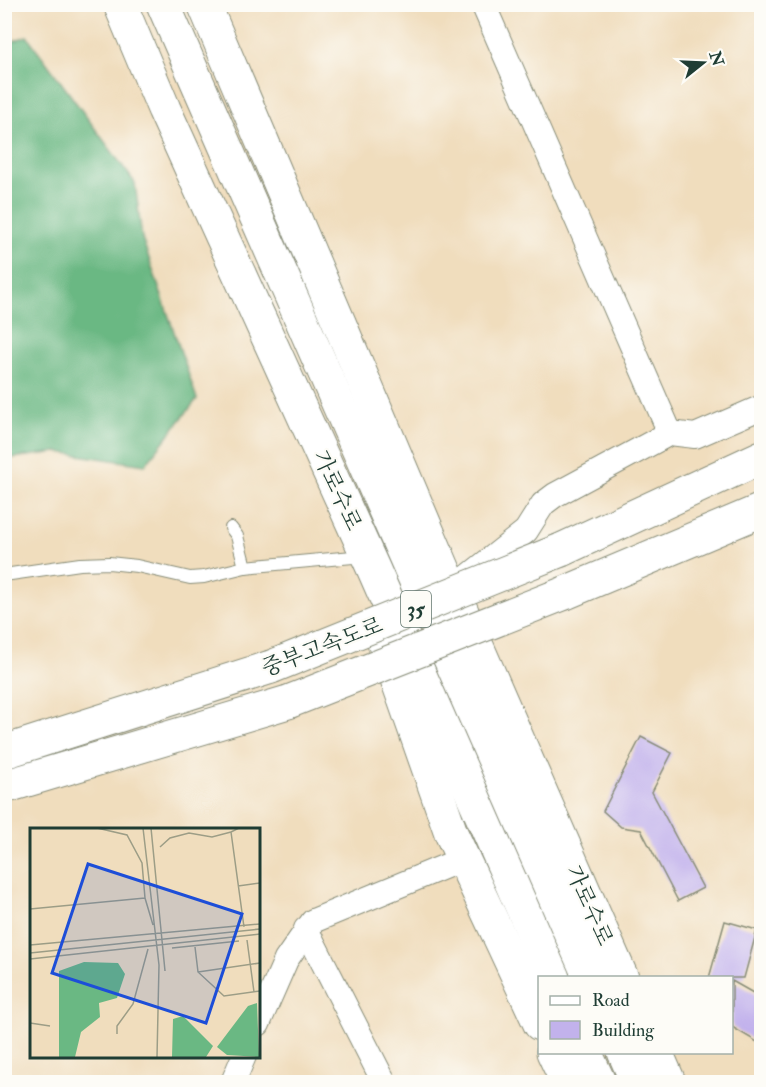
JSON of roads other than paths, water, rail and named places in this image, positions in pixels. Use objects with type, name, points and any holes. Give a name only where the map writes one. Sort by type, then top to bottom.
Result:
[{"type":"main road","name":"가로수로","points":[[120,4],[164,109],[323,458],[551,976]]},
{"type":"main road","name":"가로수로","points":[[163,4],[589,976]]},
{"type":"main road","name":"가로수로","points":[[204,4],[452,589],[621,976]]},
{"type":"main road","name":"중부고속도로","points":[[4,752],[271,667],[561,550],[762,457]]},
{"type":"main road","points":[[323,458],[353,556],[451,833],[538,1020]]},
{"type":"main road","name":"중부고속도로","points":[[4,787],[288,702],[565,593],[762,510]]},
{"type":"main road","points":[[553,1054],[567,1083]]},
{"type":"main road","points":[[585,1054],[599,1083]]},
{"type":"main road","points":[[624,1054],[637,1083]]},
{"type":"main road","points":[[656,1054],[669,1083]]},
{"type":"street","points":[[483,4],[670,433]]},
{"type":"street","points":[[452,589],[526,531],[543,504],[555,495],[670,433],[696,436],[762,406]]},
{"type":"street","points":[[260,1019],[286,960],[313,921],[463,859]]},
{"type":"street","points":[[306,929],[384,1083]]},
{"type":"street","points":[[233,1083],[244,1057]]},
{"type":"lane","points":[[231,528],[237,536],[245,567]]},
{"type":"lane","points":[[4,575],[80,564],[109,563],[190,578],[204,578],[245,567],[353,556]]}]
